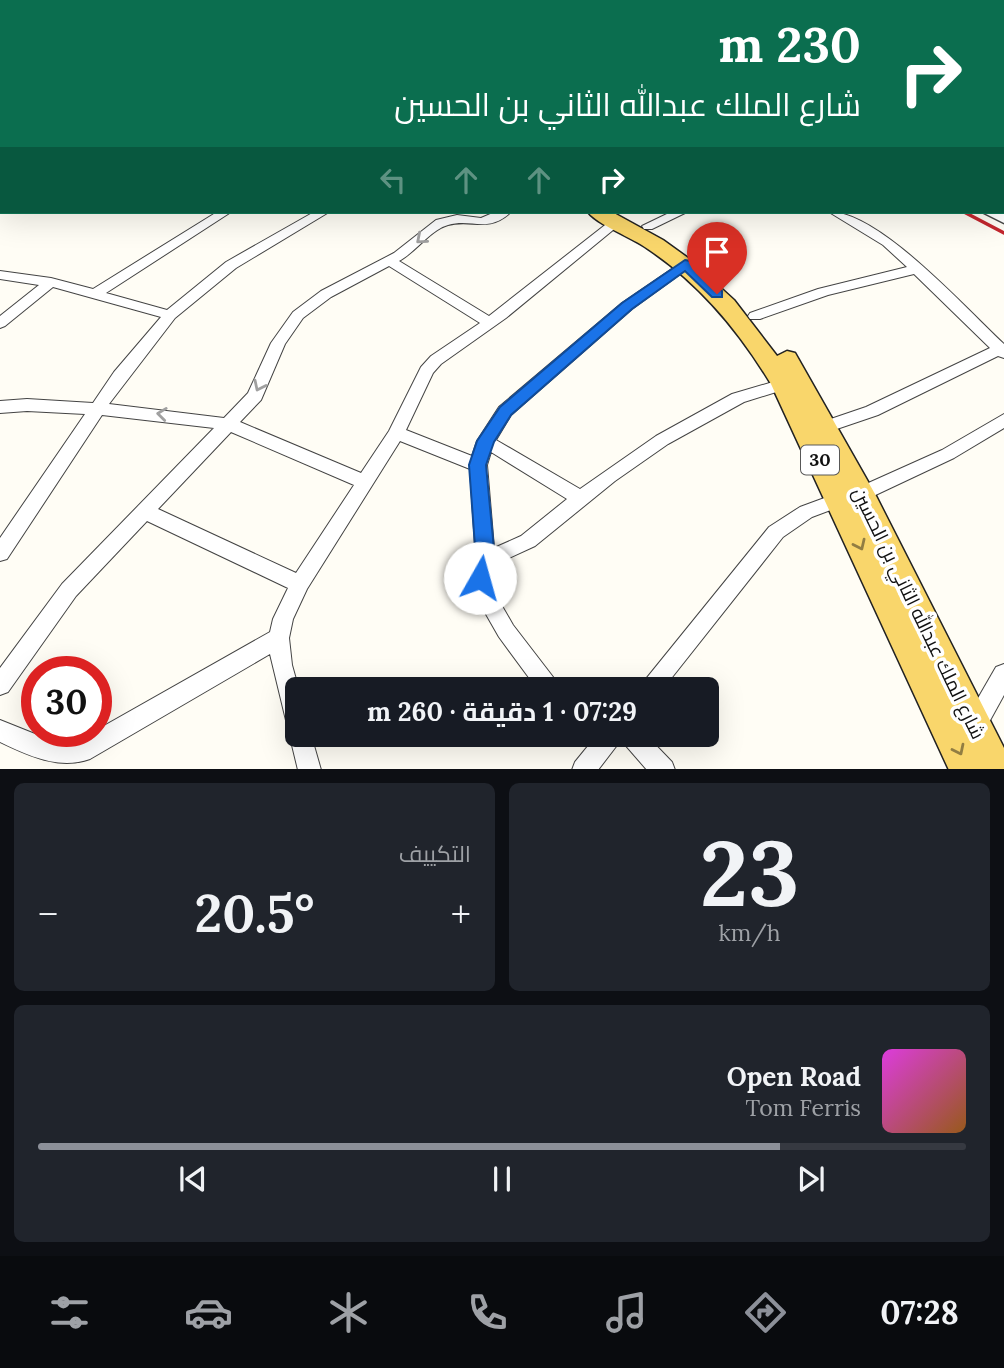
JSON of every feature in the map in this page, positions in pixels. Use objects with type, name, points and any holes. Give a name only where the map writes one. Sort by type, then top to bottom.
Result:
[{"type":"main road","name":"شارع الملك عبدالله الثاني بن الحسين","points":[[613,215],[648,226],[695,258],[755,316],[788,360],[825,427],[850,497],[968,769]]},
{"type":"main road","name":"شارع الملك عبدالله الثاني بن الحسين","points":[[613,215],[685,264],[733,312],[760,347],[850,497],[996,769]]},
{"type":"street","points":[[93,295],[222,214]]},
{"type":"street","points":[[0,552],[96,409],[128,365],[170,316],[231,265],[320,214]]},
{"type":"street","points":[[0,685],[69,590],[255,396],[278,343],[298,315],[326,294],[390,261],[447,220],[482,222],[500,214]]},
{"type":"street","points":[[648,226],[676,214]]},
{"type":"street","points":[[825,427],[872,411],[1002,351],[888,242],[839,214]]},
{"type":"street","points":[[285,685],[279,638],[283,619],[299,583],[396,433],[426,371],[436,359],[490,323],[613,215]]},
{"type":"street","points":[[390,261],[490,323]]},
{"type":"street","points":[[541,677],[517,647],[484,597],[480,578],[486,560],[478,465],[485,441],[505,411],[566,362],[627,306],[685,264]]},
{"type":"street","points":[[755,316],[823,292],[917,269]]},
{"type":"street","points":[[0,275],[51,282],[170,316]]},
{"type":"street","points":[[0,323],[51,282]]},
{"type":"street","points":[[486,560],[528,541],[580,498],[643,452],[719,408],[747,395],[783,384]]},
{"type":"street","points":[[0,407],[27,405],[96,409],[160,414],[228,424],[363,481]]},
{"type":"street","points":[[659,677],[776,532],[806,512],[850,497],[948,454],[1004,420]]},
{"type":"street","points":[[396,433],[478,465]]},
{"type":"street","points":[[485,441],[580,498]]},
{"type":"street","points":[[144,511],[299,583]]},
{"type":"street","points":[[0,731],[55,754],[68,755],[82,751],[279,638]]},
{"type":"street","points":[[974,727],[1004,674]]},
{"type":"street","points":[[304,747],[310,769]]},
{"type":"street","points":[[583,769],[598,747]]},
{"type":"street","points":[[641,747],[664,769]]},
{"type":"railway","points":[[968,214],[1004,233]]},
{"type":"route","points":[[480,578],[486,560],[478,465],[485,441],[505,411],[566,362],[627,306],[685,264],[717,294]]}]
